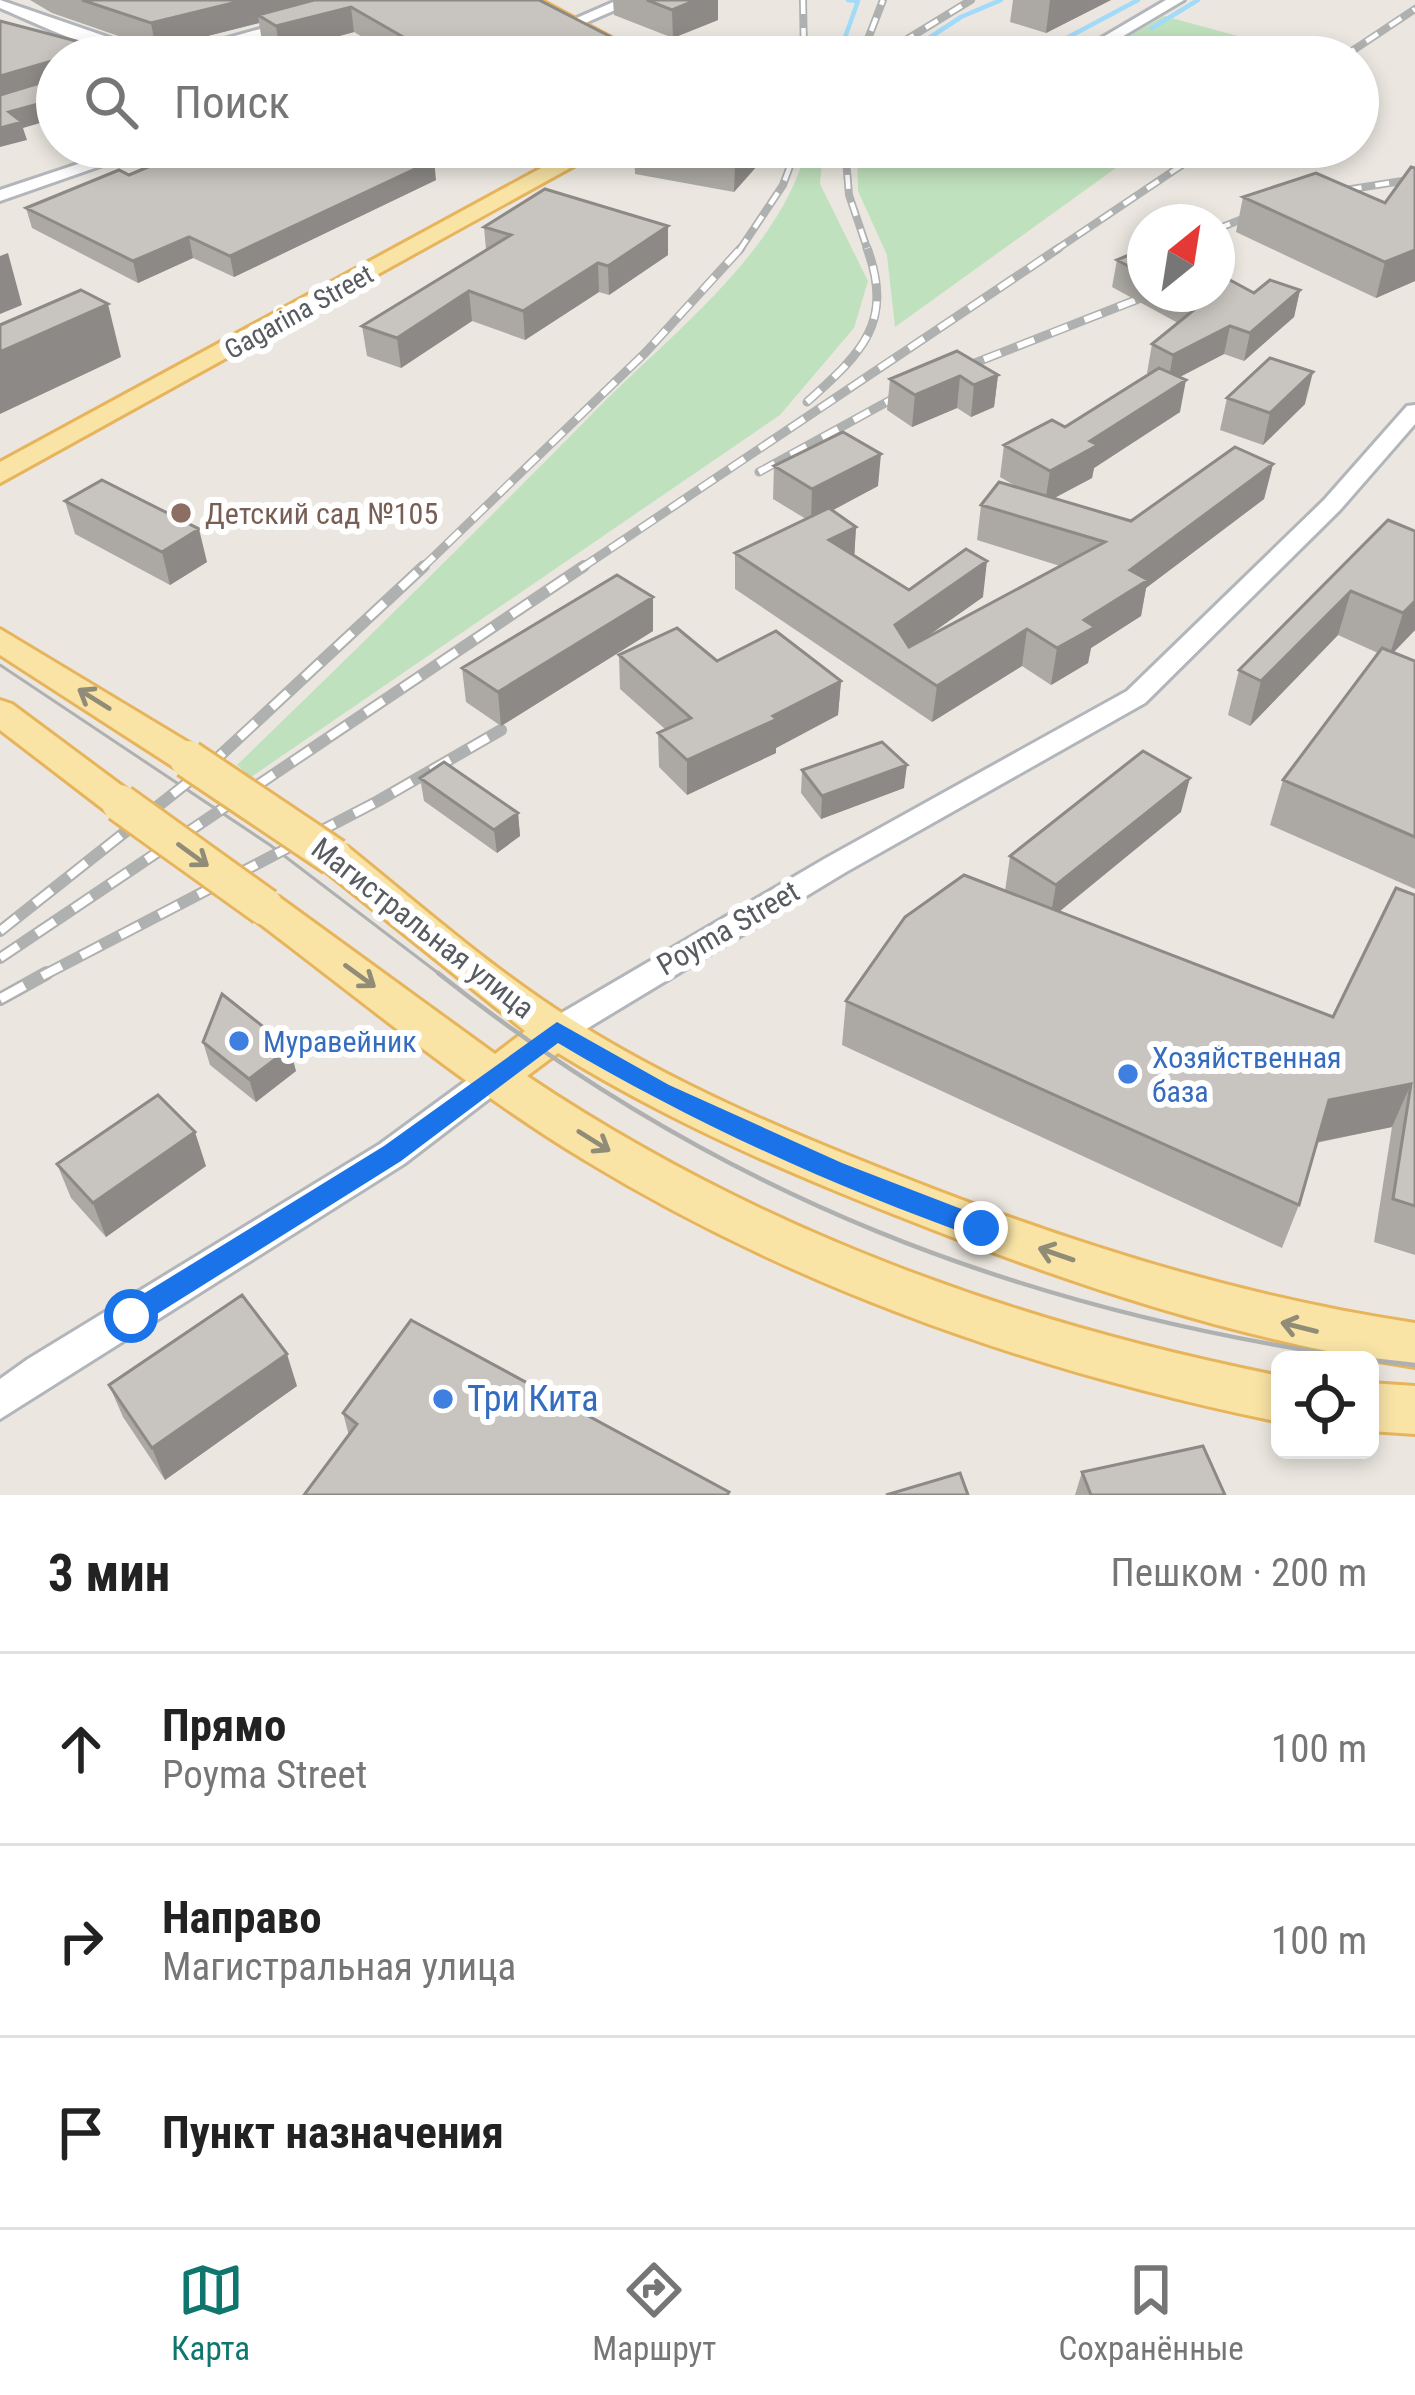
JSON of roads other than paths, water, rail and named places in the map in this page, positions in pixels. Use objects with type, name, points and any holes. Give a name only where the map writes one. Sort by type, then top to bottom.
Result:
[{"type":"main road","points":[[526,0],[596,36]]},
{"type":"main road","name":"Gagarina Street","points":[[0,474],[560,168]]},
{"type":"main road","name":"Магистральная улица","points":[[0,640],[334,856],[557,1031],[660,1092],[834,1170],[1166,1293],[1316,1332],[1415,1345]]},
{"type":"main road","points":[[0,712],[496,1076],[600,1146],[747,1225],[971,1322],[1178,1381],[1271,1397]]},
{"type":"main road","name":"Poyma Street","points":[[496,1076],[557,1031]]},
{"type":"main road","points":[[1379,1408],[1415,1410]]},
{"type":"street","points":[[572,24],[631,0]]},
{"type":"street","points":[[1114,36],[1177,0]]},
{"type":"street","points":[[0,4],[80,36]]},
{"type":"street","points":[[250,36],[300,23]]},
{"type":"street","points":[[0,196],[83,168]]},
{"type":"street","name":"Poyma Street","points":[[557,1031],[1136,697],[1332,505],[1415,410]]},
{"type":"street","name":"Poyma Street","points":[[0,1401],[40,1371],[392,1154],[496,1076]]},
{"type":"waterway","points":[[846,36],[858,1],[848,0]]},
{"type":"waterway","points":[[932,36],[1001,0]]},
{"type":"waterway","points":[[1070,36],[1138,0]]},
{"type":"waterway","points":[[1152,28],[1198,0]]},
{"type":"tram line","points":[[0,665],[270,845],[440,974]]},
{"type":"tram line","points":[[440,974],[544,1051],[652,1120],[763,1180],[877,1231],[994,1275],[1115,1310],[1240,1338],[1415,1365]]},
{"type":"railway","points":[[803,0],[804,36]]},
{"type":"railway","points":[[869,36],[883,0]]},
{"type":"railway","points":[[912,36],[971,0]]},
{"type":"railway","points":[[1374,36],[1415,9]]},
{"type":"railway","points":[[741,248],[789,168]]},
{"type":"railway","points":[[847,168],[849,195],[867,249]]},
{"type":"railway","points":[[1054,251],[1178,168]]},
{"type":"railway","points":[[1320,194],[1415,179]]},
{"type":"railway","points":[[1235,222],[1268,209]]},
{"type":"railway","points":[[421,569],[646,352],[741,248]]},
{"type":"railway","points":[[580,569],[1059,248]]},
{"type":"railway","points":[[807,402],[843,368],[867,336],[877,297],[867,249]]},
{"type":"railway","points":[[759,472],[916,386],[1127,303]]},
{"type":"railway","points":[[0,931],[211,764],[424,566]]},
{"type":"railway","points":[[0,958],[584,566]]},
{"type":"railway","points":[[42,976],[378,801],[501,730]]},
{"type":"railway","points":[[0,999],[47,973]]},
{"type":"place","name":"Детский сад №105","points":[[181,513]]},
{"type":"place","name":"Муравейник","points":[[239,1041]]},
{"type":"place","name":"Хозяйственная база","points":[[1128,1074]]},
{"type":"place","name":"Три Кита","points":[[443,1399]]}]
